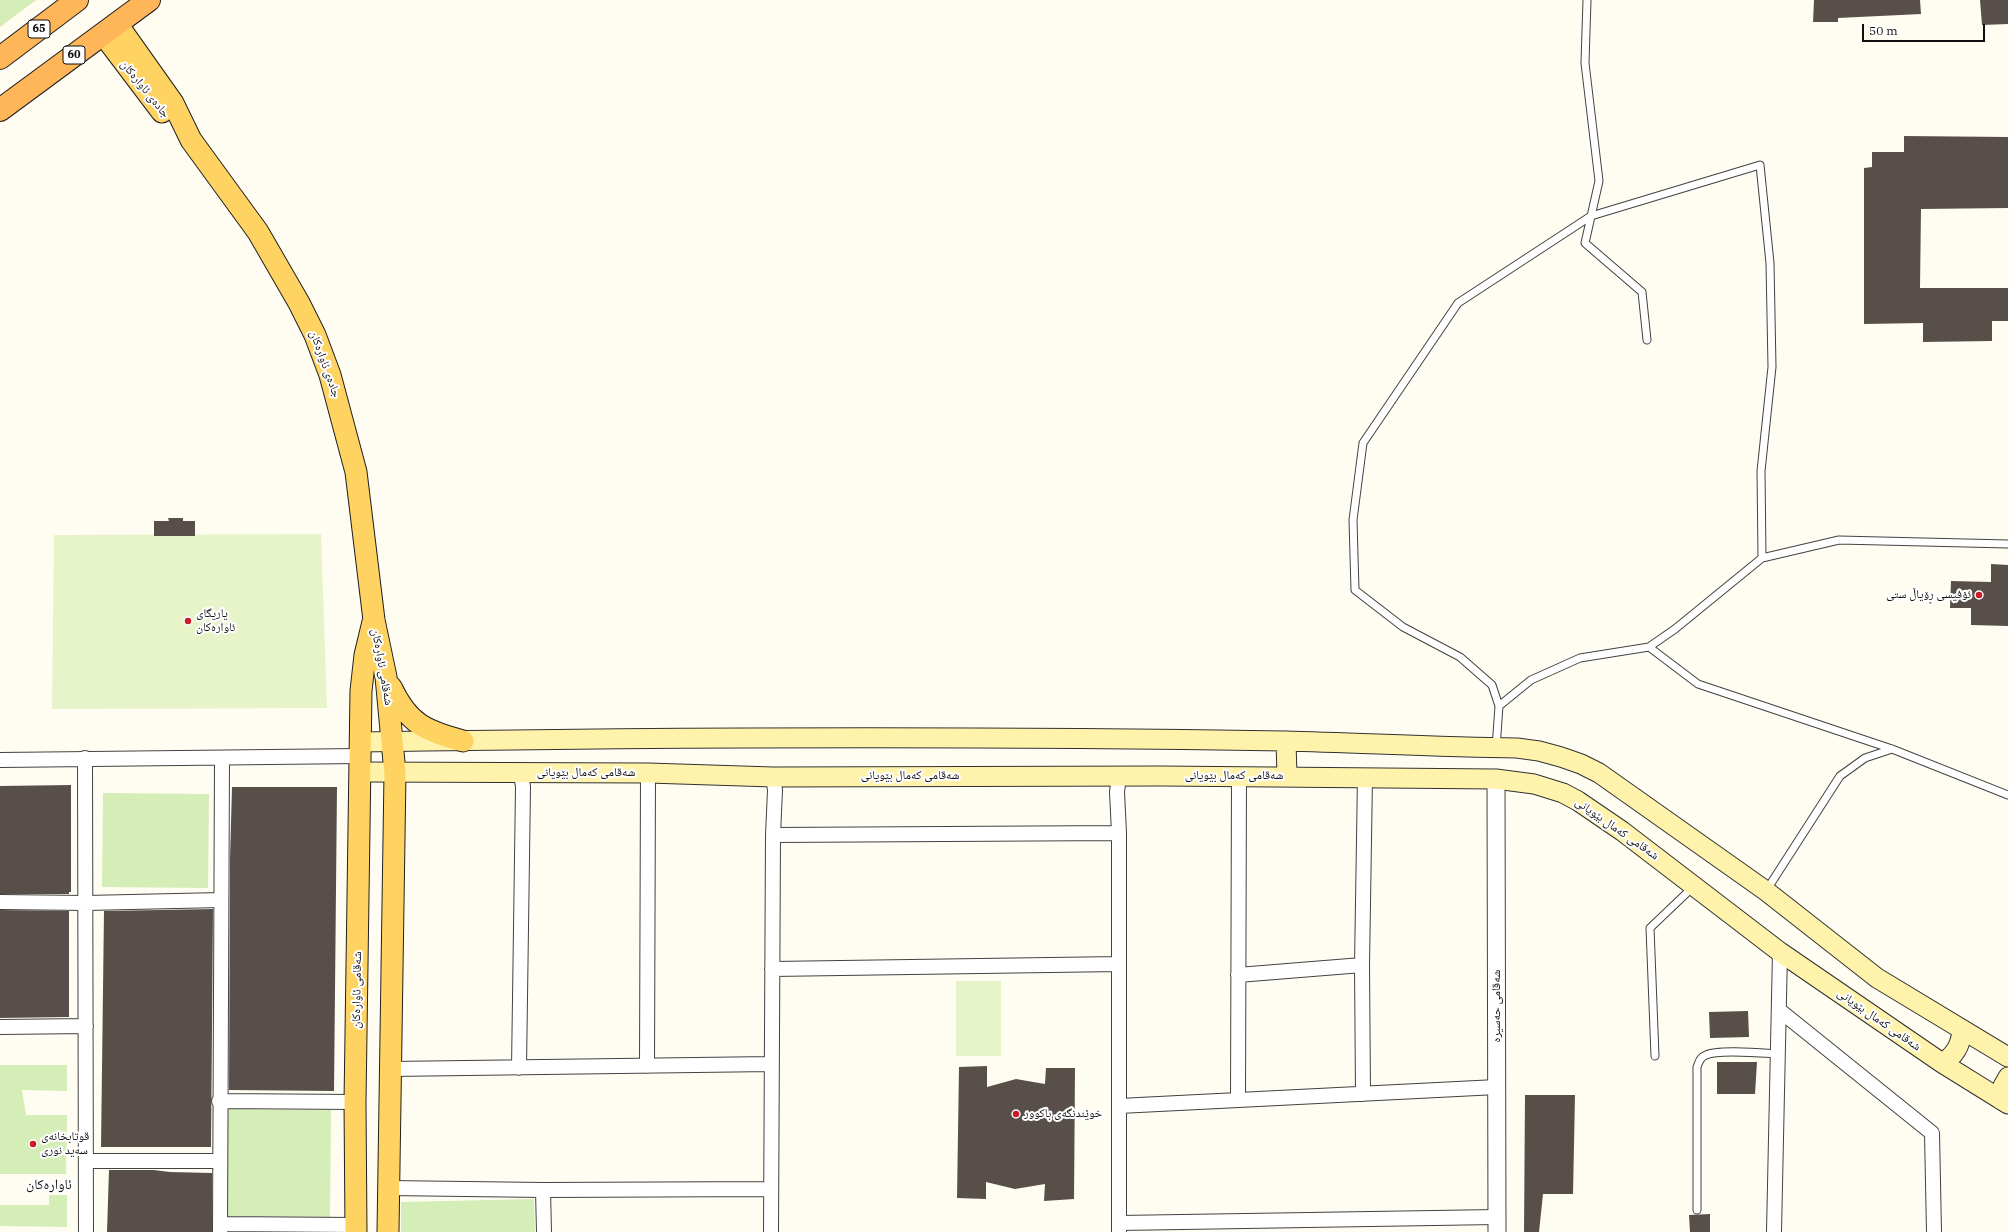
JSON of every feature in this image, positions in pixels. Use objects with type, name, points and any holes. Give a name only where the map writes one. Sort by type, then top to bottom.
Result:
[{"type":"highway","name":"65","points":[[0,58],[77,0]]},
{"type":"highway","name":"60","points":[[0,110],[149,0]]},
{"type":"main road","name":"جادەی ئاوارەکان","points":[[110,29],[163,113],[192,140],[232,195],[272,255],[300,302],[315,335],[341,410],[356,472],[374,620]]},
{"type":"main road","name":"شەقامی ئاوارەکان","points":[[374,620],[386,677],[395,773],[388,1232]]},
{"type":"main road","name":"شەقامی ئاوارەکان","points":[[356,1228],[355,1102],[360,757],[363,673],[365,655],[374,620]]},
{"type":"main road","points":[[386,677],[402,708],[413,720],[438,734],[463,741]]},
{"type":"main road","points":[[360,757],[393,741],[442,742],[646,738],[1286,741],[1496,748],[1539,751],[1561,757],[1590,768],[1766,891],[1877,978],[2008,1057]]},
{"type":"main road","points":[[1286,741],[1287,776]]},
{"type":"main road","points":[[442,742],[442,771]]},
{"type":"main road","name":"شەقامی کەمال بێویانی","points":[[360,757],[395,773],[442,771],[521,773],[648,773],[773,777],[1287,776],[1496,779],[1534,784],[1578,801],[1622,831],[1780,952],[1942,1063],[2004,1102]]},
{"type":"main road","points":[[1942,1063],[1948,1060],[1957,1050],[1960,1043],[1962,1030]]},
{"type":"main road","points":[[2004,1102],[2003,1086],[2008,1077]]},
{"type":"street","points":[[0,760],[85,758],[360,757]]},
{"type":"street","points":[[85,758],[86,1232]]},
{"type":"street","points":[[222,758],[219,1101],[220,1228],[356,1228]]},
{"type":"street","points":[[519,1068],[523,787],[521,773]]},
{"type":"street","points":[[647,1066],[648,773]]},
{"type":"street","points":[[1119,776],[1117,792],[1119,833],[1119,1228],[1497,1225]]},
{"type":"street","points":[[1238,1100],[1239,776]]},
{"type":"street","points":[[771,1232],[772,835],[775,790],[773,777]]},
{"type":"street","points":[[1363,1094],[1362,965],[1365,777]]},
{"type":"street","name":"شەقامی حەسیرە","points":[[1496,779],[1497,1225]]},
{"type":"street","points":[[772,835],[1119,833]]},
{"type":"street","points":[[0,902],[86,903],[221,900]]},
{"type":"street","points":[[1774,1232],[1780,952]]},
{"type":"street","points":[[772,968],[1119,964]]},
{"type":"street","points":[[1238,975],[1362,965]]},
{"type":"street","points":[[1778,1010],[1932,1133],[1934,1232]]},
{"type":"street","points":[[0,1027],[86,1026]]},
{"type":"street","points":[[390,1068],[519,1068],[772,1064]]},
{"type":"street","points":[[1119,1106],[1497,1087]]},
{"type":"street","points":[[219,1101],[355,1102]]},
{"type":"street","points":[[86,1161],[219,1161]]},
{"type":"street","points":[[388,1188],[543,1190],[771,1189]]},
{"type":"street","points":[[543,1190],[544,1232]]},
{"type":"lane","points":[[1587,0],[1585,63],[1599,181],[1585,242],[1642,292],[1647,340]]},
{"type":"lane","points":[[1496,748],[1499,706],[1492,685],[1460,657],[1403,627],[1356,590],[1353,520],[1363,443],[1458,303],[1591,216],[1760,165],[1770,262],[1772,367],[1761,471],[1762,558]]},
{"type":"lane","points":[[1499,706],[1531,680],[1580,658],[1649,647],[1675,629],[1762,558],[1839,540],[2008,544]]},
{"type":"lane","points":[[1649,647],[1698,684],[1892,749],[2008,795]]},
{"type":"lane","points":[[1766,891],[1840,776],[1865,758],[1892,749]]},
{"type":"lane","points":[[1655,1056],[1650,928],[1695,886]]},
{"type":"lane","points":[[1697,1210],[1697,1067],[1699,1061],[1702,1057],[1714,1052],[1778,1054]]},
{"type":"green space","points":[[0,0],[36,0],[0,27]]},
{"type":"green space","name":"یاریگای ئاوارەکان","points":[[321,534],[327,708],[52,709],[54,535]]},
{"type":"green space","points":[[103,793],[209,794],[208,888],[102,887]]},
{"type":"green space","points":[[956,981],[1001,981],[1001,1056],[956,1056]]},
{"type":"green space","points":[[0,1065],[67,1065],[67,1091],[22,1090],[26,1115],[67,1115],[66,1174],[0,1174]]},
{"type":"green space","points":[[227,1109],[331,1110],[330,1217],[226,1216]]},
{"type":"green space","points":[[49,1195],[67,1195],[67,1227],[0,1226],[0,1205],[49,1205]]},
{"type":"green space","points":[[534,1199],[535,1232],[401,1232],[401,1202]]},
{"type":"building","points":[[1814,0],[1920,0],[1921,14],[1838,18],[1838,22],[1813,22]]},
{"type":"building","points":[[1980,0],[2008,0],[2008,24],[1982,25]]},
{"type":"building","points":[[1904,136],[2008,137],[2008,208],[1921,209],[1920,288],[2008,288],[2008,321],[1992,321],[1992,341],[1923,342],[1923,323],[1864,324],[1864,168],[1872,167],[1872,152],[1904,152]]},
{"type":"building","points":[[168,518],[183,518],[183,521],[195,521],[195,536],[154,536],[154,521],[169,521]]},
{"type":"building","name":"ئۆفیسی ڕۆیاڵ ستی","points":[[1991,564],[2008,565],[2008,626],[1971,625],[1971,608],[1950,608],[1951,581],[1991,582]]},
{"type":"building","points":[[71,785],[71,892],[69,892],[69,894],[0,894],[0,786]]},
{"type":"building","points":[[232,787],[337,787],[334,1091],[229,1090],[230,859]]},
{"type":"building","points":[[213,909],[211,1147],[101,1147],[104,911]]},
{"type":"building","points":[[0,910],[69,911],[69,1017],[0,1018]]},
{"type":"building","points":[[1748,1011],[1749,1037],[1710,1038],[1709,1012]]},
{"type":"building","points":[[1717,1062],[1757,1062],[1755,1094],[1717,1094]]},
{"type":"building","points":[[987,1066],[987,1087],[1016,1079],[1045,1084],[1046,1068],[1075,1068],[1074,1199],[1044,1201],[1045,1184],[1015,1189],[986,1182],[986,1199],[957,1198],[959,1067]]},
{"type":"building","points":[[1525,1095],[1575,1095],[1573,1194],[1543,1194],[1539,1232],[1524,1232]]},
{"type":"building","points":[[109,1170],[154,1170],[212,1173],[212,1232],[107,1232]]},
{"type":"building","points":[[1710,1214],[1710,1232],[1690,1232],[1689,1215]]},
{"type":"place","name":"ئۆفیسی ڕۆیاڵ ستی","points":[[1979,595]]},
{"type":"place","name":"یاریگای ئاوارەکان","points":[[188,621]]},
{"type":"place","name":"خوێندنگەی باکوور","points":[[1016,1114]]},
{"type":"place","name":"قوتابخانەی سەید نوری","points":[[33,1144]]},
{"type":"district","name":"ئاوارەکان","points":[[49,1185]]}]
